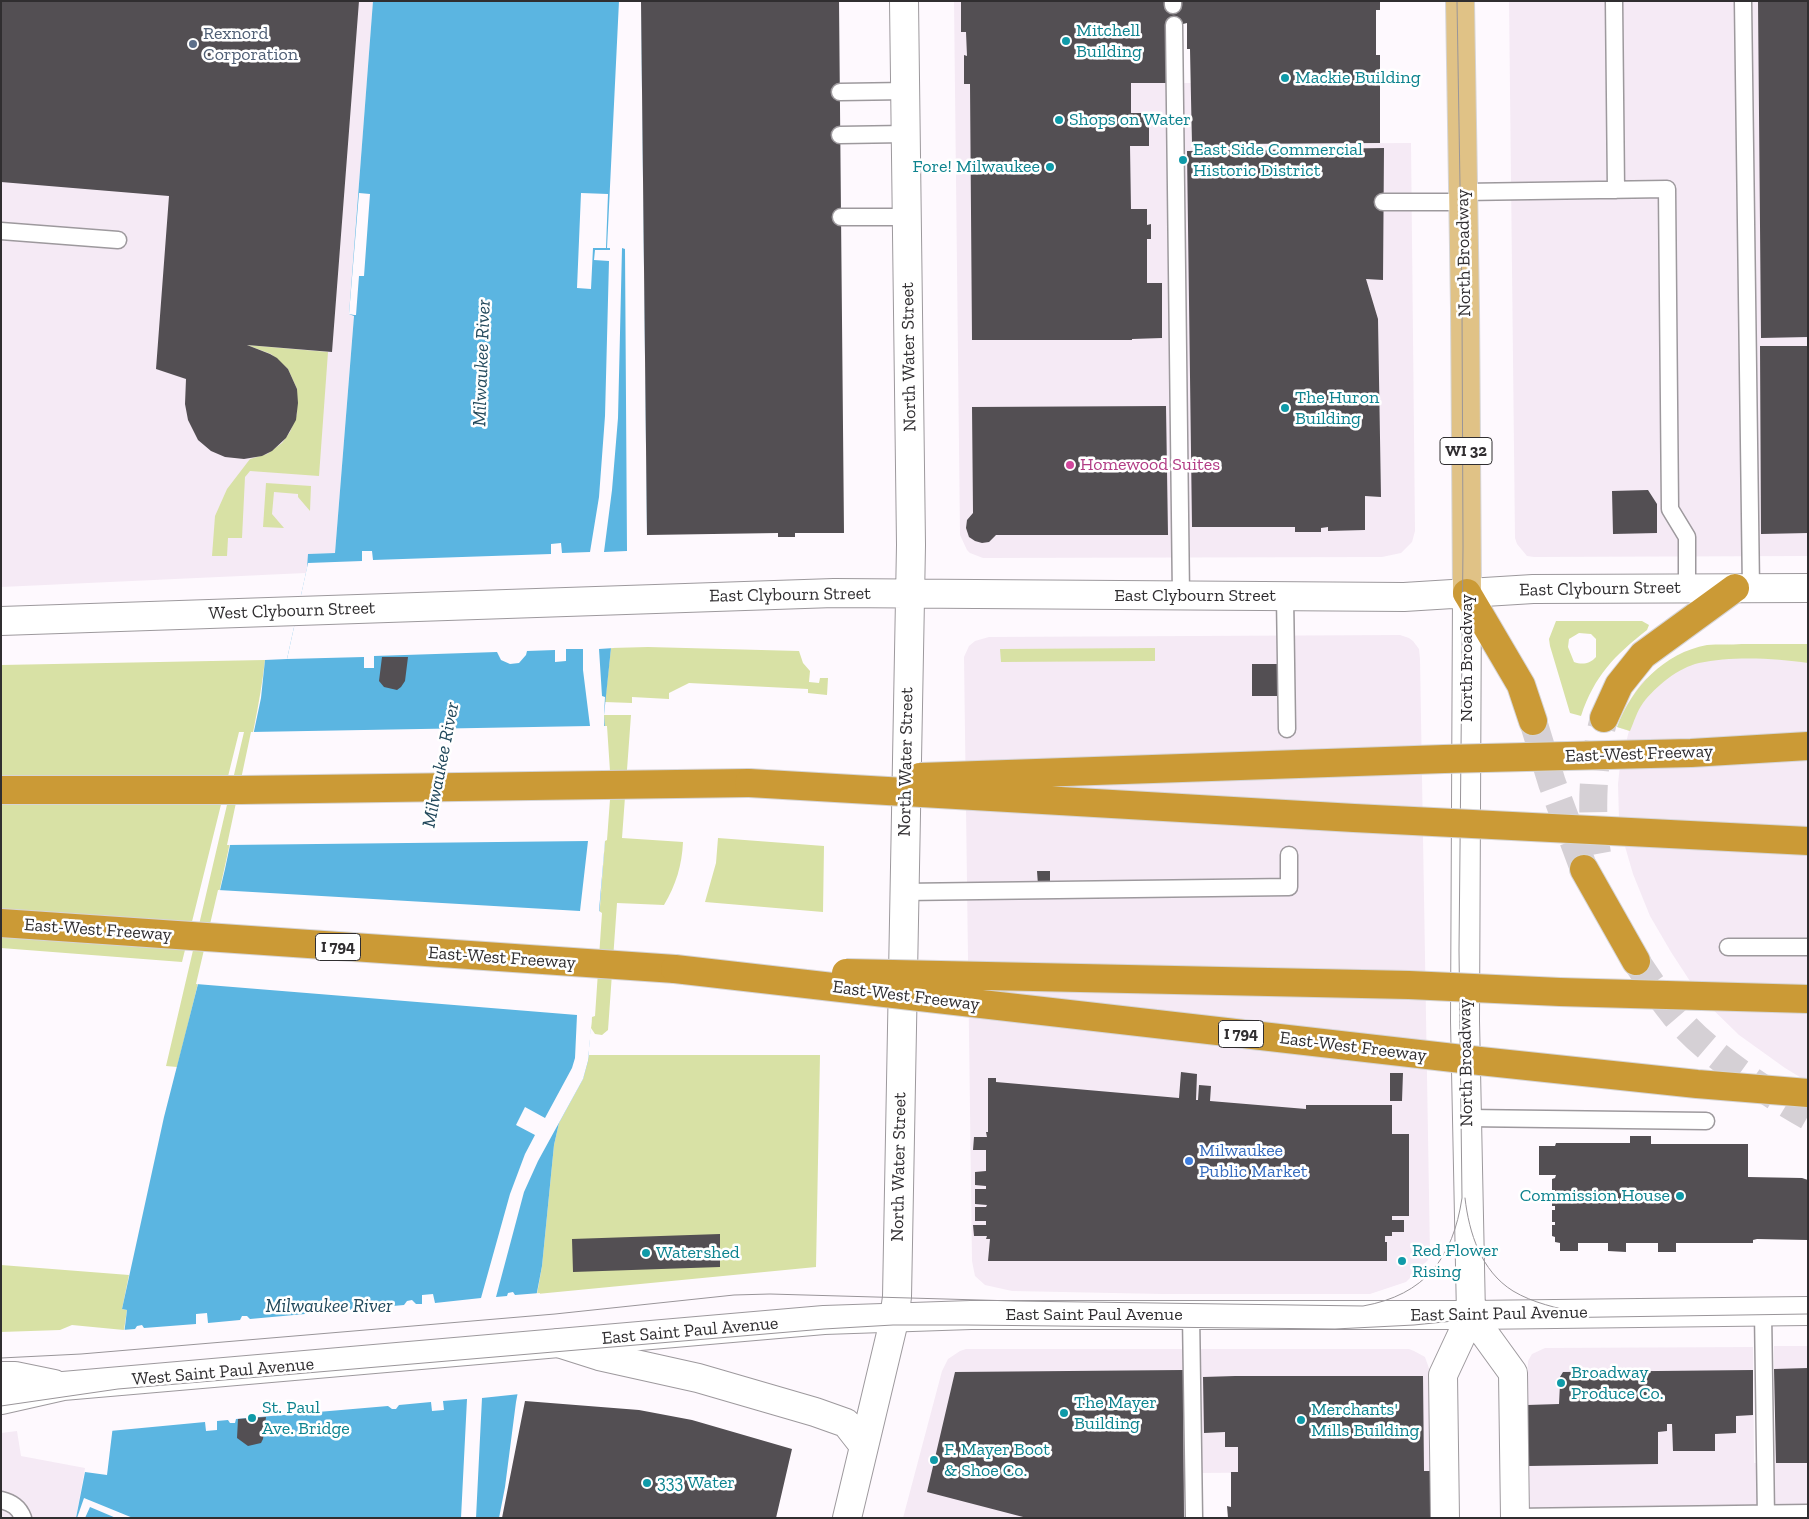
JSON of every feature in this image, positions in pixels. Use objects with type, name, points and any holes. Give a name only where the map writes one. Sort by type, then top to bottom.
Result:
[{"type":"highway","points":[[1604,718],[1619,685],[1643,655],[1743,589]]},
{"type":"highway","points":[[1467,593],[1521,686],[1533,720]]},
{"type":"highway","name":"East-West Freeway","points":[[1,790],[241,790],[749,783],[1444,759],[1691,753],[1808,746]]},
{"type":"highway","points":[[749,783],[1808,842]]},
{"type":"highway","points":[[1592,870],[1615,926],[1636,961]]},
{"type":"highway","name":"East-West Freeway","points":[[1,923],[674,969],[1480,1061],[1697,1084],[1808,1093]]},
{"type":"highway","points":[[674,969],[1409,985],[1560,992],[1808,999]]},
{"type":"main road","name":"North Water Street","points":[[847,1518],[895,1317],[898,1272],[903,892],[911,545],[904,1]]},
{"type":"main road","name":"North Broadway","points":[[1446,1518],[1443,1374],[1470,1315],[1465,1012],[1467,593],[1460,1]]},
{"type":"main road","name":"East Clybourn Street","points":[[583,601],[834,593],[1404,597],[1533,589],[1808,588]]},
{"type":"main road","name":"West Clybourn Street","points":[[1,621],[583,601]]},
{"type":"main road","name":"East Saint Paul Avenue","points":[[383,1358],[824,1320],[895,1317],[1191,1314],[1470,1315],[1808,1311]]},
{"type":"main road","points":[[1470,1315],[1513,1373],[1515,1517]]},
{"type":"main road","points":[[558,1343],[599,1356],[698,1378],[814,1412],[846,1423],[864,1446]]},
{"type":"main road","name":"West Saint Paul Avenue","points":[[1,1400],[63,1386],[383,1358]]},
{"type":"main road","name":"West Saint Paul Avenue","points":[[1,1376],[15,1376],[63,1386]]},
{"type":"lane","points":[[1614,1],[1616,190]]},
{"type":"lane","points":[[1743,1],[1743,589]]},
{"type":"lane","points":[[1174,25],[1182,596]]},
{"type":"lane","points":[[840,92],[906,91]]},
{"type":"lane","points":[[840,135],[906,134]]},
{"type":"lane","points":[[1384,202],[1616,190],[1666,190],[1670,510],[1687,537],[1687,588]]},
{"type":"lane","points":[[841,217],[907,217]]},
{"type":"lane","points":[[1,231],[118,240]]},
{"type":"lane","points":[[1285,596],[1287,729]]},
{"type":"lane","points":[[903,892],[1289,887],[1289,854]]},
{"type":"lane","points":[[1728,947],[1808,947]]},
{"type":"lane","points":[[1466,1118],[1706,1122]]},
{"type":"lane","points":[[1763,1311],[1766,1516]]},
{"type":"lane","points":[[1191,1314],[1194,1518]]},
{"type":"lane","points":[[1,1500],[12,1503],[21,1512],[23,1518]]},
{"type":"lane","points":[[1515,1517],[1766,1516],[1808,1513]]},
{"type":"shaded area","points":[[1,1],[373,1],[349,314],[354,315],[335,553],[309,554],[306,573],[1,587]]},
{"type":"shaded area","points":[[954,1],[1181,1],[1182,83],[1191,83],[1191,147],[1232,147],[1232,144],[1411,143],[1415,531],[1412,542],[1401,553],[1382,557],[983,558],[967,550],[960,535]]},
{"type":"shaded area","points":[[1509,1],[1808,1],[1808,556],[1534,557],[1527,556],[1517,544],[1515,538]]},
{"type":"shaded area","points":[[1400,635],[1413,641],[1419,649],[1420,659],[1430,1254],[1428,1260],[1406,1282],[1370,1294],[1163,1294],[1012,1291],[985,1285],[975,1276],[972,1261],[964,657],[969,646],[975,641],[989,637]]},
{"type":"shaded area","points":[[1808,644],[1808,1082],[1739,1035],[1701,998],[1650,916],[1633,874],[1619,819],[1618,784],[1620,765],[1629,731],[1617,727],[1627,704],[1642,682],[1663,665],[1684,652],[1715,645]]},
{"type":"shaded area","points":[[1774,1346],[1808,1346],[1808,1518],[1528,1518],[1527,1391],[1528,1361],[1532,1354],[1545,1348],[1753,1347],[1754,1463],[1775,1463]]},
{"type":"shaded area","name":"The Mayer Building","points":[[966,1349],[1183,1349],[1184,1518],[903,1518],[942,1371],[948,1359]]},
{"type":"shaded area","name":"Merchants' Mills Building","points":[[1199,1349],[1409,1349],[1414,1351],[1425,1357],[1431,1374],[1431,1471],[1200,1473]]},
{"type":"shaded area","points":[[17,1431],[21,1456],[85,1468],[76,1518],[1,1518],[1,1433]]},
{"type":"green space","points":[[247,345],[328,352],[319,476],[250,471],[245,477],[242,538],[228,538],[227,556],[212,556],[215,516],[227,489],[250,459],[267,454],[282,443],[290,432],[297,414],[297,389],[288,369],[271,354]]},
{"type":"green space","points":[[266,483],[311,486],[310,511],[298,497],[298,494],[274,492],[272,514],[284,528],[263,527]]},
{"type":"green space","points":[[1556,621],[1642,621],[1649,625],[1647,630],[1607,667],[1593,689],[1581,716],[1570,713],[1549,639]],"holes":[[[1579,633],[1591,634],[1596,639],[1596,657],[1586,663],[1574,662],[1568,647],[1569,639]]]},
{"type":"green space","points":[[1808,644],[1808,663],[1767,659],[1739,659],[1691,665],[1668,678],[1648,697],[1639,709],[1630,731],[1617,727],[1631,698],[1652,674],[1664,664],[1691,649],[1707,645]]},
{"type":"green space","points":[[648,647],[799,651],[803,663],[810,671],[809,682],[819,683],[820,678],[828,678],[827,695],[808,693],[808,689],[689,683],[669,693],[669,699],[632,697],[632,703],[605,702],[611,648]]},
{"type":"green space","points":[[1155,648],[1155,661],[1001,662],[1000,649]]},
{"type":"green space","points":[[265,660],[258,709],[211,929],[177,1067],[166,1066],[244,732],[239,732],[182,962],[1,948],[1,665]]},
{"type":"green space","points":[[604,715],[631,715],[622,838],[683,842],[678,875],[664,905],[617,903],[608,1030],[602,1035],[595,1034],[591,1028],[609,786]]},
{"type":"green space","points":[[718,838],[824,846],[823,912],[705,902],[716,863]]},
{"type":"green space","points":[[589,1055],[820,1055],[816,1267],[537,1294],[542,1266],[554,1145],[559,1123],[583,1079]]},
{"type":"green space","points":[[1,1265],[129,1275],[122,1309],[127,1310],[124,1330],[72,1325],[60,1330],[1,1332]]},
{"type":"water","name":"Milwaukee River","points":[[373,1],[641,1],[647,535],[627,551],[611,648],[604,715],[609,786],[588,1061],[583,1079],[559,1123],[554,1145],[542,1266],[516,1402],[499,1518],[76,1518],[85,1472],[107,1475],[127,1310],[122,1309],[164,1117],[225,869],[261,698],[265,660],[287,659],[307,568],[308,554],[335,553],[354,316],[349,314]]},
{"type":"pier","points":[[619,1],[641,1],[647,535],[641,553],[629,554],[614,648],[599,649],[602,696],[605,697],[604,726],[607,726],[611,786],[599,911],[602,913],[595,1016],[592,1017],[588,1061],[583,1079],[538,1161],[524,1192],[496,1297],[507,1296],[508,1293],[513,1292],[515,1295],[540,1293],[520,1394],[482,1398],[476,1518],[461,1518],[467,1399],[443,1401],[444,1410],[432,1411],[431,1402],[399,1405],[396,1409],[388,1406],[236,1419],[235,1423],[230,1423],[228,1420],[217,1421],[217,1430],[206,1431],[205,1422],[110,1431],[122,1330],[135,1329],[137,1326],[142,1325],[144,1328],[196,1324],[196,1314],[207,1313],[208,1323],[240,1320],[242,1316],[247,1316],[250,1319],[404,1305],[407,1301],[412,1300],[416,1304],[422,1304],[422,1295],[433,1294],[435,1303],[481,1298],[510,1194],[525,1154],[535,1135],[516,1125],[525,1107],[545,1118],[572,1068],[575,1058],[577,1015],[196,984],[218,890],[580,911],[588,841],[227,845],[251,732],[590,726],[583,670],[583,649],[566,649],[566,661],[555,662],[555,650],[527,651],[519,663],[510,664],[501,660],[497,652],[374,656],[374,668],[364,668],[364,657],[287,659],[308,563],[362,561],[362,551],[372,551],[373,560],[551,554],[551,544],[561,543],[562,553],[590,552],[599,497],[605,416],[609,261],[594,260],[595,250],[610,250],[610,248],[607,248]],"holes":[[[622,248],[625,249],[627,551],[604,552],[612,490],[618,418]]]},
{"type":"pier","points":[[359,193],[370,194],[364,276],[359,276],[356,315],[354,315],[349,314]]},
{"type":"pier","points":[[581,193],[608,194],[606,248],[593,248],[591,289],[577,288]]},
{"type":"pier","points":[[84,1498],[133,1518],[116,1518],[90,1507],[85,1518],[77,1518]]},
{"type":"building","points":[[1,1],[359,1],[332,352],[247,345],[277,358],[288,369],[297,389],[296,420],[286,438],[272,451],[262,456],[244,459],[225,457],[211,451],[198,440],[188,420],[185,404],[186,379],[156,369],[169,196],[1,182]]},
{"type":"building","points":[[641,1],[839,1],[844,533],[795,533],[795,537],[778,537],[778,533],[647,535]]},
{"type":"building","points":[[961,1],[1166,1],[1166,8],[1183,1],[1380,1],[1380,10],[1376,10],[1376,55],[1380,55],[1380,143],[1232,144],[1232,147],[1192,147],[1190,49],[1187,49],[1187,23],[1183,24],[1183,22],[1166,28],[1166,83],[1131,83],[1131,113],[1149,113],[1149,146],[1130,146],[1131,209],[1147,209],[1147,225],[1151,224],[1151,239],[1147,239],[1147,283],[1162,283],[1162,338],[1132,340],[972,340],[970,84],[964,84],[964,55],[967,56],[966,32],[961,32]]},
{"type":"building","points":[[1758,1],[1808,1],[1808,337],[1761,338]]},
{"type":"building","name":"The Huron Building","points":[[1384,148],[1383,280],[1366,279],[1378,319],[1381,497],[1365,496],[1365,530],[1328,531],[1328,527],[1321,528],[1321,532],[1295,532],[1295,527],[1192,527],[1187,151]]},
{"type":"building","points":[[1760,346],[1808,346],[1808,533],[1761,534]]},
{"type":"building","name":"Homewood Suites","points":[[1166,406],[1168,535],[996,535],[989,542],[982,543],[969,537],[966,528],[967,520],[973,513],[972,407]]},
{"type":"building","points":[[1648,490],[1657,504],[1657,533],[1613,534],[1612,491]]},
{"type":"building","points":[[382,657],[408,657],[405,681],[397,690],[384,687],[379,681]]},
{"type":"building","points":[[1252,664],[1281,664],[1281,696],[1252,696]]},
{"type":"building","points":[[1037,871],[1050,871],[1050,884],[1038,885]]},
{"type":"building","name":"Milwaukee Public Market","points":[[1181,1072],[1197,1074],[1196,1100],[1198,1100],[1199,1085],[1211,1086],[1210,1101],[1306,1109],[1306,1105],[1392,1105],[1392,1134],[1409,1134],[1409,1216],[1392,1216],[1392,1220],[1404,1220],[1404,1232],[1392,1232],[1392,1236],[1385,1236],[1385,1242],[1387,1242],[1387,1261],[988,1261],[990,1239],[986,1239],[987,1236],[974,1236],[973,1225],[986,1225],[986,1221],[975,1221],[975,1207],[986,1207],[987,1205],[975,1204],[975,1189],[986,1189],[986,1186],[975,1185],[975,1172],[986,1171],[986,1150],[973,1150],[974,1137],[987,1137],[988,1078],[996,1078],[996,1082],[1179,1098]]},
{"type":"building","points":[[1390,1073],[1403,1073],[1402,1101],[1390,1101]]},
{"type":"building","name":"Commission House","points":[[1630,1136],[1651,1136],[1651,1144],[1748,1144],[1748,1177],[1802,1178],[1808,1180],[1808,1240],[1757,1239],[1753,1240],[1753,1243],[1676,1243],[1676,1252],[1658,1252],[1658,1243],[1626,1243],[1626,1252],[1608,1251],[1608,1243],[1578,1243],[1578,1251],[1560,1251],[1560,1243],[1555,1242],[1555,1237],[1552,1236],[1552,1225],[1555,1225],[1555,1222],[1552,1222],[1552,1210],[1555,1210],[1555,1206],[1552,1206],[1552,1193],[1555,1193],[1555,1190],[1552,1190],[1552,1179],[1556,1175],[1539,1175],[1539,1146],[1555,1146],[1556,1143],[1630,1143]]},
{"type":"building","name":"Watershed","points":[[720,1234],[720,1267],[573,1272],[572,1239]]},
{"type":"building","points":[[1808,1368],[1808,1463],[1776,1463],[1774,1369]]},
{"type":"building","name":"The Mayer Building","points":[[1183,1370],[1184,1518],[1027,1518],[927,1492],[955,1372]]},
{"type":"building","points":[[1753,1370],[1753,1415],[1736,1416],[1736,1433],[1715,1434],[1715,1451],[1673,1451],[1672,1424],[1667,1424],[1667,1431],[1658,1432],[1658,1464],[1528,1466],[1527,1405],[1559,1404],[1560,1377],[1563,1372]]},
{"type":"building","points":[[1423,1376],[1424,1471],[1431,1471],[1431,1518],[1228,1518],[1227,1506],[1231,1507],[1231,1472],[1238,1472],[1238,1447],[1225,1447],[1225,1432],[1204,1433],[1203,1377]]},
{"type":"building","name":"333 Water","points":[[525,1401],[639,1410],[692,1420],[792,1449],[776,1518],[502,1518]]},
{"type":"building","points":[[266,1417],[261,1443],[248,1446],[237,1438],[238,1419]]},
{"type":"tunnel","points":[[1597,854],[1593,804],[1597,750],[1604,718]]},
{"type":"tunnel","points":[[1533,721],[1552,783],[1584,869]]},
{"type":"tunnel","points":[[1636,961],[1674,1014],[1702,1043],[1736,1070],[1808,1116]]},
{"type":"tram line","points":[[1,1358],[81,1354],[555,1314],[734,1295],[770,1294],[1015,1301],[1363,1306],[1385,1301],[1419,1283],[1443,1256],[1458,1219],[1462,1198],[1459,950],[1463,547],[1462,307],[1457,1]]},
{"type":"tram line","points":[[1465,1198],[1478,1250],[1502,1283],[1529,1299],[1579,1313]]},
{"type":"tram line","points":[[1,1406],[118,1389],[824,1329],[893,1325],[1335,1329],[1414,1325],[1473,1319],[1808,1314]]},
{"type":"place","name":"Mitchell Building","points":[[1066,41]]},
{"type":"place","name":"Rexnord Corporation","points":[[193,44]]},
{"type":"place","name":"Mackie Building","points":[[1285,78]]},
{"type":"place","name":"Shops on Water","points":[[1059,120]]},
{"type":"place","name":"East Side Commercial Historic District","points":[[1183,160]]},
{"type":"place","name":"Fore! Milwaukee","points":[[1050,167]]},
{"type":"place","name":"The Huron Building","points":[[1285,408]]},
{"type":"place","name":"Homewood Suites","points":[[1070,465]]},
{"type":"place","name":"Milwaukee Public Market","points":[[1189,1161]]},
{"type":"place","name":"Commission House","points":[[1680,1196]]},
{"type":"place","name":"Watershed","points":[[646,1253]]},
{"type":"place","name":"Red Flower Rising","points":[[1402,1261]]},
{"type":"place","name":"Broadway Produce Co.","points":[[1561,1383]]},
{"type":"place","name":"The Mayer Building","points":[[1064,1413]]},
{"type":"place","name":"St. Paul Ave. Bridge","points":[[252,1418]]},
{"type":"place","name":"Merchants' Mills Building","points":[[1301,1420]]},
{"type":"place","name":"F. Mayer Boot & Shoe Co.","points":[[934,1460]]},
{"type":"place","name":"333 Water","points":[[647,1483]]}]
